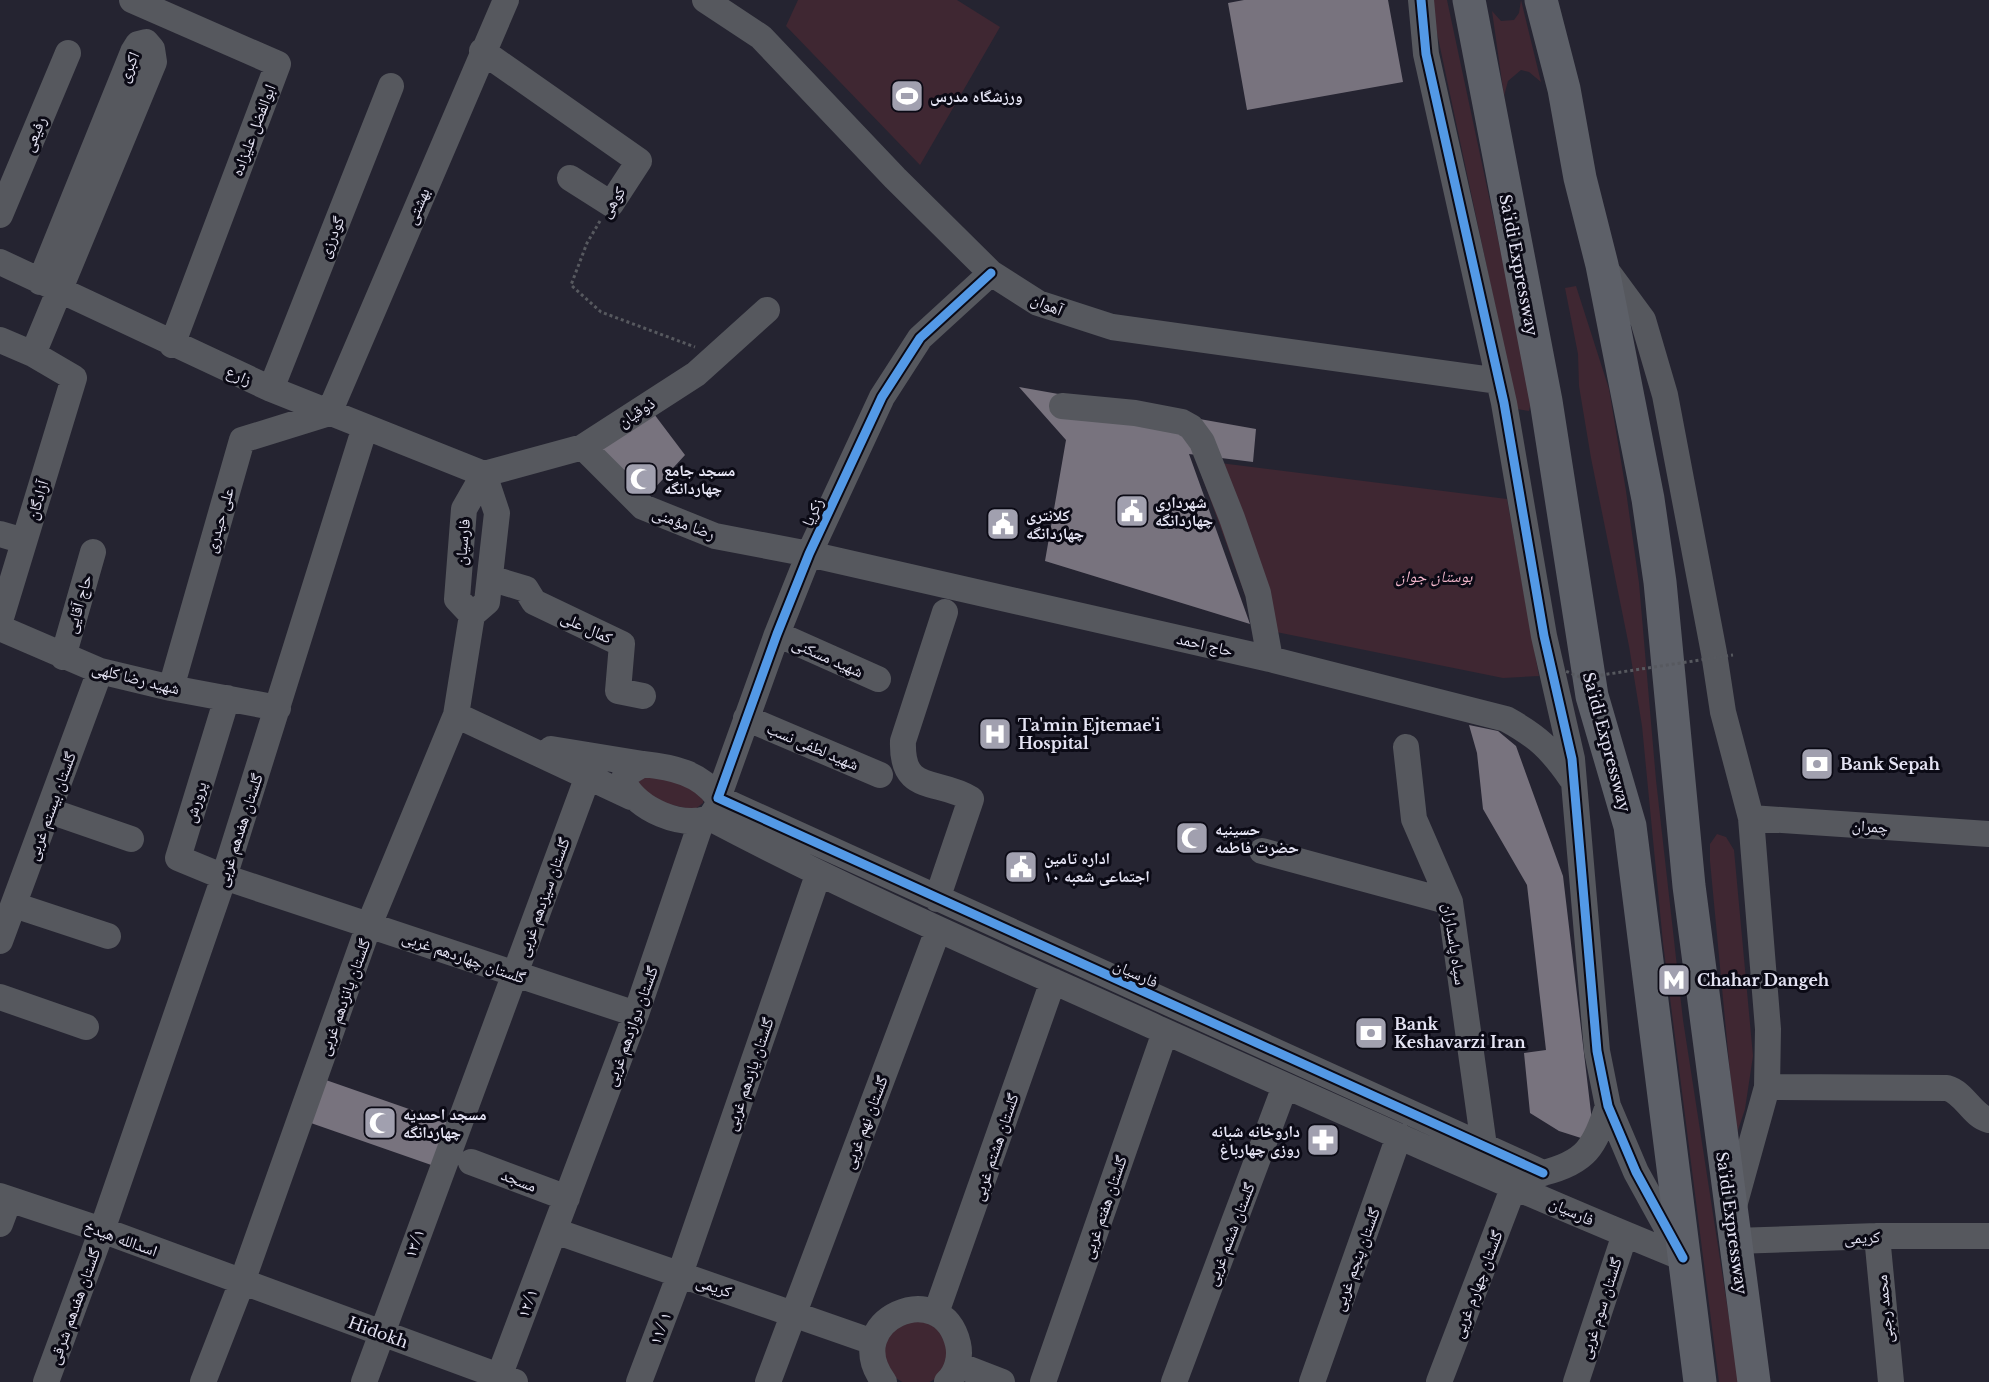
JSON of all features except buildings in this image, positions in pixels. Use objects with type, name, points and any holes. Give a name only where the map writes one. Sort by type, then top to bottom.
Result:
[{"type":"highway","name":"Sa'idi Expressway","points":[[1469,0],[1546,401],[1592,696],[1630,826],[1700,1382]]},
{"type":"highway","name":"Sa'idi Expressway","points":[[1540,0],[1564,89],[1580,178],[1626,374],[1660,582],[1689,886],[1754,1382]]},
{"type":"street","name":"ابوالفضل علیزاده","points":[[132,0],[278,64],[172,345]]},
{"type":"street","name":"بهشتی","points":[[329,413],[482,51],[506,0]]},
{"type":"street","name":"آهوان","points":[[705,0],[761,37],[895,178],[991,273],[1038,303],[1112,327],[1499,381]]},
{"type":"street","points":[[1421,0],[1426,54],[1499,381],[1544,636],[1573,771],[1597,1051],[1608,1106],[1636,1172],[1683,1258]]},
{"type":"street","name":"کوهی","points":[[482,51],[639,161],[610,204]]},
{"type":"street","name":"رفیعی","points":[[0,215],[68,53]]},
{"type":"street","name":"گودرزی","points":[[271,389],[391,86]]},
{"type":"street","points":[[0,340],[33,354],[49,286],[98,167]]},
{"type":"street","points":[[570,178],[610,204]]},
{"type":"street","name":"زارع","points":[[0,262],[172,345],[271,389],[484,474]]},
{"type":"street","points":[[1602,265],[1643,320],[1665,395],[1723,712],[1751,818],[1768,1029],[1767,1087],[1733,1229]]},
{"type":"street","name":"زکریا","points":[[708,804],[729,763],[809,554],[882,397],[920,338],[991,273]]},
{"type":"street","name":"ذوقیان","points":[[484,474],[583,447],[696,374],[766,310]]},
{"type":"street","name":"آزادگان","points":[[0,621],[74,378],[33,354]]},
{"type":"street","points":[[1062,405],[1135,413],[1182,422],[1191,427],[1202,442],[1258,593],[1270,659]]},
{"type":"street","name":"علی حیدری","points":[[171,688],[242,440],[329,413]]},
{"type":"street","name":"گلستان هفدهم غربی","points":[[102,1230],[224,877],[364,427]]},
{"type":"street","name":"رضا مؤمنی","points":[[583,447],[642,507],[715,536],[809,554]]},
{"type":"street","name":"فارسیان","points":[[456,715],[472,615],[487,602],[490,578],[497,513],[484,474]]},
{"type":"street","name":"فارسیان","points":[[472,615],[457,599],[462,532],[464,509],[484,474]]},
{"type":"street","points":[[0,534],[24,541]]},
{"type":"street","name":"حاج آقایی","points":[[63,657],[93,552]]},
{"type":"street","name":"حاج احمد","points":[[809,554],[1270,659],[1506,719],[1534,734],[1573,771]]},
{"type":"street","name":"کمال علی","points":[[490,578],[526,589],[534,602],[622,644],[618,692],[643,696]]},
{"type":"street","points":[[937,899],[971,799],[914,778],[906,770],[902,760],[903,741],[945,612]]},
{"type":"street","name":"شهید رضا کلهی","points":[[0,628],[100,671],[171,688],[278,708]]},
{"type":"street","name":"شهید مسکنی","points":[[777,634],[878,679]]},
{"type":"street","name":"گلستان بیستم غربی","points":[[0,940],[50,811],[100,671]]},
{"type":"street","points":[[1573,771],[1592,696]]},
{"type":"street","name":"پرورش","points":[[224,877],[178,858],[227,698]]},
{"type":"street","points":[[456,715],[588,776],[631,797],[649,809],[668,816],[684,820],[708,804],[670,768],[521,744]]},
{"type":"street","name":"گلستان پانزدهم غربی","points":[[203,1382],[242,1282],[369,925],[456,715]]},
{"type":"street","name":"شهید لطفی نسب","points":[[746,717],[880,775]]},
{"type":"street","name":"سپاه پاسداران","points":[[1406,747],[1414,819],[1450,902],[1484,1146]]},
{"type":"street","points":[[631,797],[624,783],[625,775],[643,764]]},
{"type":"street","name":"گلستان سیزدهم غربی","points":[[447,1153],[588,776]]},
{"type":"street","name":"فارسیان","points":[[708,804],[937,899],[1484,1146],[1530,1184]]},
{"type":"street","name":"فارسیان","points":[[708,804],[818,875],[1399,1136],[1530,1184],[1625,1234],[1683,1258]]},
{"type":"street","name":"گلستان دوازدهم غربی","points":[[555,1231],[636,1014],[708,804]]},
{"type":"street","points":[[50,811],[131,839]]},
{"type":"street","name":"چمران","points":[[1751,818],[1989,834]]},
{"type":"street","points":[[1262,850],[1450,902]]},
{"type":"street","name":"گلستان یازدهم غربی","points":[[680,1274],[818,875]]},
{"type":"street","name":"گلستان چهاردهم غربی","points":[[224,877],[636,1014]]},
{"type":"street","points":[[14,905],[108,936]]},
{"type":"street","name":"گلستان نهم غربی","points":[[768,1382],[792,1313],[939,930]]},
{"type":"street","name":"گلستان هشتم غربی","points":[[936,1313],[1053,981]]},
{"type":"street","points":[[0,997],[86,1027]]},
{"type":"street","name":"گلستان هفتم غربی","points":[[1043,1382],[1165,1032]]},
{"type":"street","name":"گلستان ششم غربی","points":[[1174,1382],[1285,1086]]},
{"type":"street","points":[[1767,1087],[1947,1088],[1955,1090],[1977,1114],[1989,1120]]},
{"type":"street","points":[[1530,1184],[1586,1155],[1596,1141],[1608,1106]]},
{"type":"street","name":"گلستان پنجم غربی","points":[[1312,1382],[1399,1136]]},
{"type":"street","name":"۱۳/۱","points":[[364,1382],[447,1153]]},
{"type":"street","name":"مسجد","points":[[471,1162],[567,1198]]},
{"type":"street","name":"گلستان چهارم غربی","points":[[1439,1382],[1530,1184]]},
{"type":"street","points":[[0,1224],[5,1198]]},
{"type":"street","name":"اسدالله هیدخ","points":[[5,1198],[102,1230],[242,1282]]},
{"type":"street","name":"کریمی","points":[[1733,1229],[1877,1236],[1989,1236]]},
{"type":"street","name":"گلستان هفدهم شرقی","points":[[46,1382],[102,1230]]},
{"type":"street","name":"کریمی","points":[[555,1231],[873,1342]]},
{"type":"street","name":"۱۲/۱","points":[[504,1380],[555,1231]]},
{"type":"street","name":"گلستان سوم غربی","points":[[1576,1382],[1625,1234]]},
{"type":"street","name":"محمد رجبی","points":[[1877,1236],[1891,1382]]},
{"type":"street","name":"۱۱/ ۱","points":[[639,1382],[680,1274]]},
{"type":"street","name":"Hidokh","points":[[242,1282],[504,1380]]},
{"type":"street","points":[[884,1382],[872,1358],[873,1342],[886,1320],[898,1312],[923,1309],[936,1313],[948,1322],[956,1335],[960,1350],[953,1374],[1002,1382]]},
{"type":"path","points":[[1544,662],[1582,678],[1734,656]]},
{"type":"green space","name":"ورزشگاه مدرس","points":[[798,0],[957,0],[1000,27],[920,165],[786,26]]},
{"type":"green space","points":[[1430,0],[1447,0],[1532,398],[1529,411],[1517,409]]},
{"type":"green space","points":[[1521,0],[1541,82],[1529,72],[1521,70],[1508,81],[1504,96],[1492,11],[1501,21],[1514,20],[1519,13]]},
{"type":"green space","points":[[1576,286],[1609,389],[1626,491],[1639,583],[1656,780],[1683,1020],[1739,1382],[1719,1382],[1663,943],[1642,726],[1629,646],[1591,458],[1579,386],[1578,354],[1565,288]]},
{"type":"green space","name":"بوستان جوان","points":[[1196,460],[1507,499],[1539,676],[1503,678],[1257,628]]},
{"type":"green space","points":[[645,773],[670,777],[704,796],[703,803],[694,810],[664,803],[640,789],[638,778]]},
{"type":"green space","points":[[1717,834],[1726,837],[1734,850],[1753,1056],[1745,1109],[1736,1136],[1710,861],[1710,844]]},
{"type":"green space","points":[[916,1321],[934,1327],[942,1335],[948,1353],[942,1371],[934,1379],[916,1385],[898,1379],[890,1371],[884,1353],[890,1335],[898,1327]]},
{"type":"cycle path","points":[[1421,0],[1426,54],[1504,403],[1544,636],[1572,759],[1597,1051],[1608,1106],[1636,1172],[1683,1258]]},
{"type":"cycle path","points":[[991,273],[920,338],[882,397],[809,554],[777,634],[718,798],[1543,1173]]},
{"type":"place","name":"ورزشگاه مدرس","points":[[907,96]]},
{"type":"place","name":"مسجد جامع چهاردانگه","points":[[641,479]]},
{"type":"place","name":"شهرداری چهاردانگه","points":[[1132,511]]},
{"type":"place","name":"کلانتری چهاردانگه","points":[[1003,524]]},
{"type":"place","name":"Ta'min Ejtemae'i Hospital","points":[[995,734]]},
{"type":"place","name":"Bank Sepah","points":[[1817,764]]},
{"type":"place","name":"حسینیه حضرت فاطمه","points":[[1192,838]]},
{"type":"place","name":"اداره تامین اجتماعی شعبه ۱۰","points":[[1021,867]]},
{"type":"place","name":"Chahar Dangeh","points":[[1674,980]]},
{"type":"place","name":"Bank Keshavarzi Iran","points":[[1371,1033]]},
{"type":"place","name":"مسجد احمدیه چهاردانگه","points":[[380,1123]]},
{"type":"place","name":"داروخانه شبانه روزی چهارباغ","points":[[1323,1140]]}]
